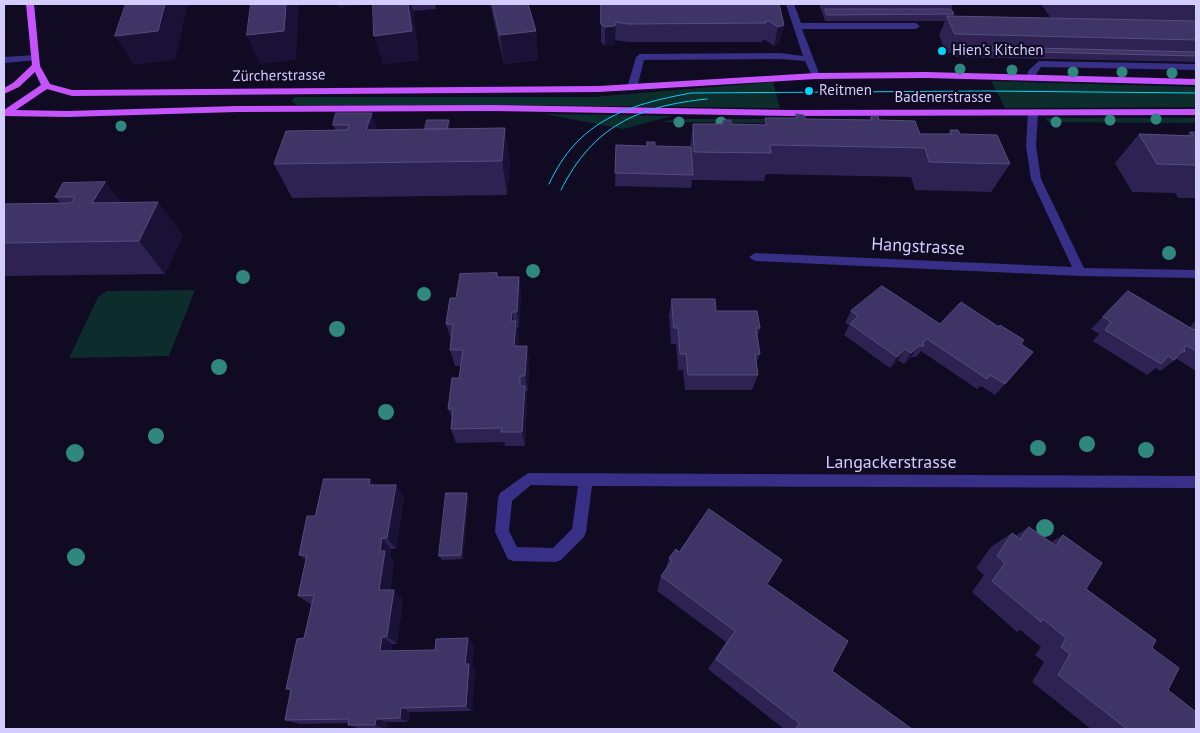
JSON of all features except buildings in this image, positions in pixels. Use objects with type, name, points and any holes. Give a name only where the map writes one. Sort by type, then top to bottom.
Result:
[{"type":"main road","points":[[4,114],[46,86],[36,62],[30,4]]},
{"type":"main road","points":[[4,91],[16,85],[36,62]]},
{"type":"main road","name":"Badenerstrasse","points":[[599,89],[816,76],[926,75],[1196,82]]},
{"type":"main road","name":"Zürcherstrasse","points":[[46,86],[66,92],[82,93],[599,89]]},
{"type":"main road","name":"Zürcherstrasse","points":[[4,114],[68,114],[237,108],[493,108],[571,111]]},
{"type":"main road","name":"Badenerstrasse","points":[[571,111],[790,114],[1196,112]]},
{"type":"street","points":[[790,4],[808,59],[816,76]]},
{"type":"street","points":[[797,26],[916,26]]},
{"type":"street","points":[[632,88],[640,57],[780,56],[808,59]]},
{"type":"street","points":[[4,60],[36,62]]},
{"type":"street","points":[[1030,77],[1039,64],[1196,67]]},
{"type":"street","points":[[1033,112],[1031,124],[1032,164],[1036,179],[1080,272]]},
{"type":"street","name":"Hangstrasse","points":[[755,257],[1080,272],[1196,274]]},
{"type":"street","name":"Langackerstrasse","points":[[586,480],[579,532],[556,556],[513,554],[502,532],[505,498],[528,480],[586,480],[1196,482]]},
{"type":"green space","points":[[991,81],[1196,87],[1196,107],[1005,108]]},
{"type":"green space","points":[[773,82],[780,108],[297,105],[291,101],[295,97],[593,97]]},
{"type":"green space","points":[[544,114],[672,116],[623,129]]},
{"type":"green space","points":[[1045,118],[1196,118],[1196,123],[1048,122]]},
{"type":"green space","points":[[674,119],[776,119],[777,123],[661,122]]},
{"type":"green space","points":[[195,290],[169,356],[69,358],[98,297],[107,291]]},
{"type":"tram line","points":[[549,184],[561,162],[574,145],[606,119],[645,103],[691,93],[987,91],[1196,93]]},
{"type":"tram line","points":[[561,190],[574,168],[588,150],[603,135],[620,123],[660,107],[707,99]]},
{"type":"place","name":"Hien's Kitchen","points":[[942,51]]},
{"type":"place","name":"Reitmen","points":[[809,91]]}]
